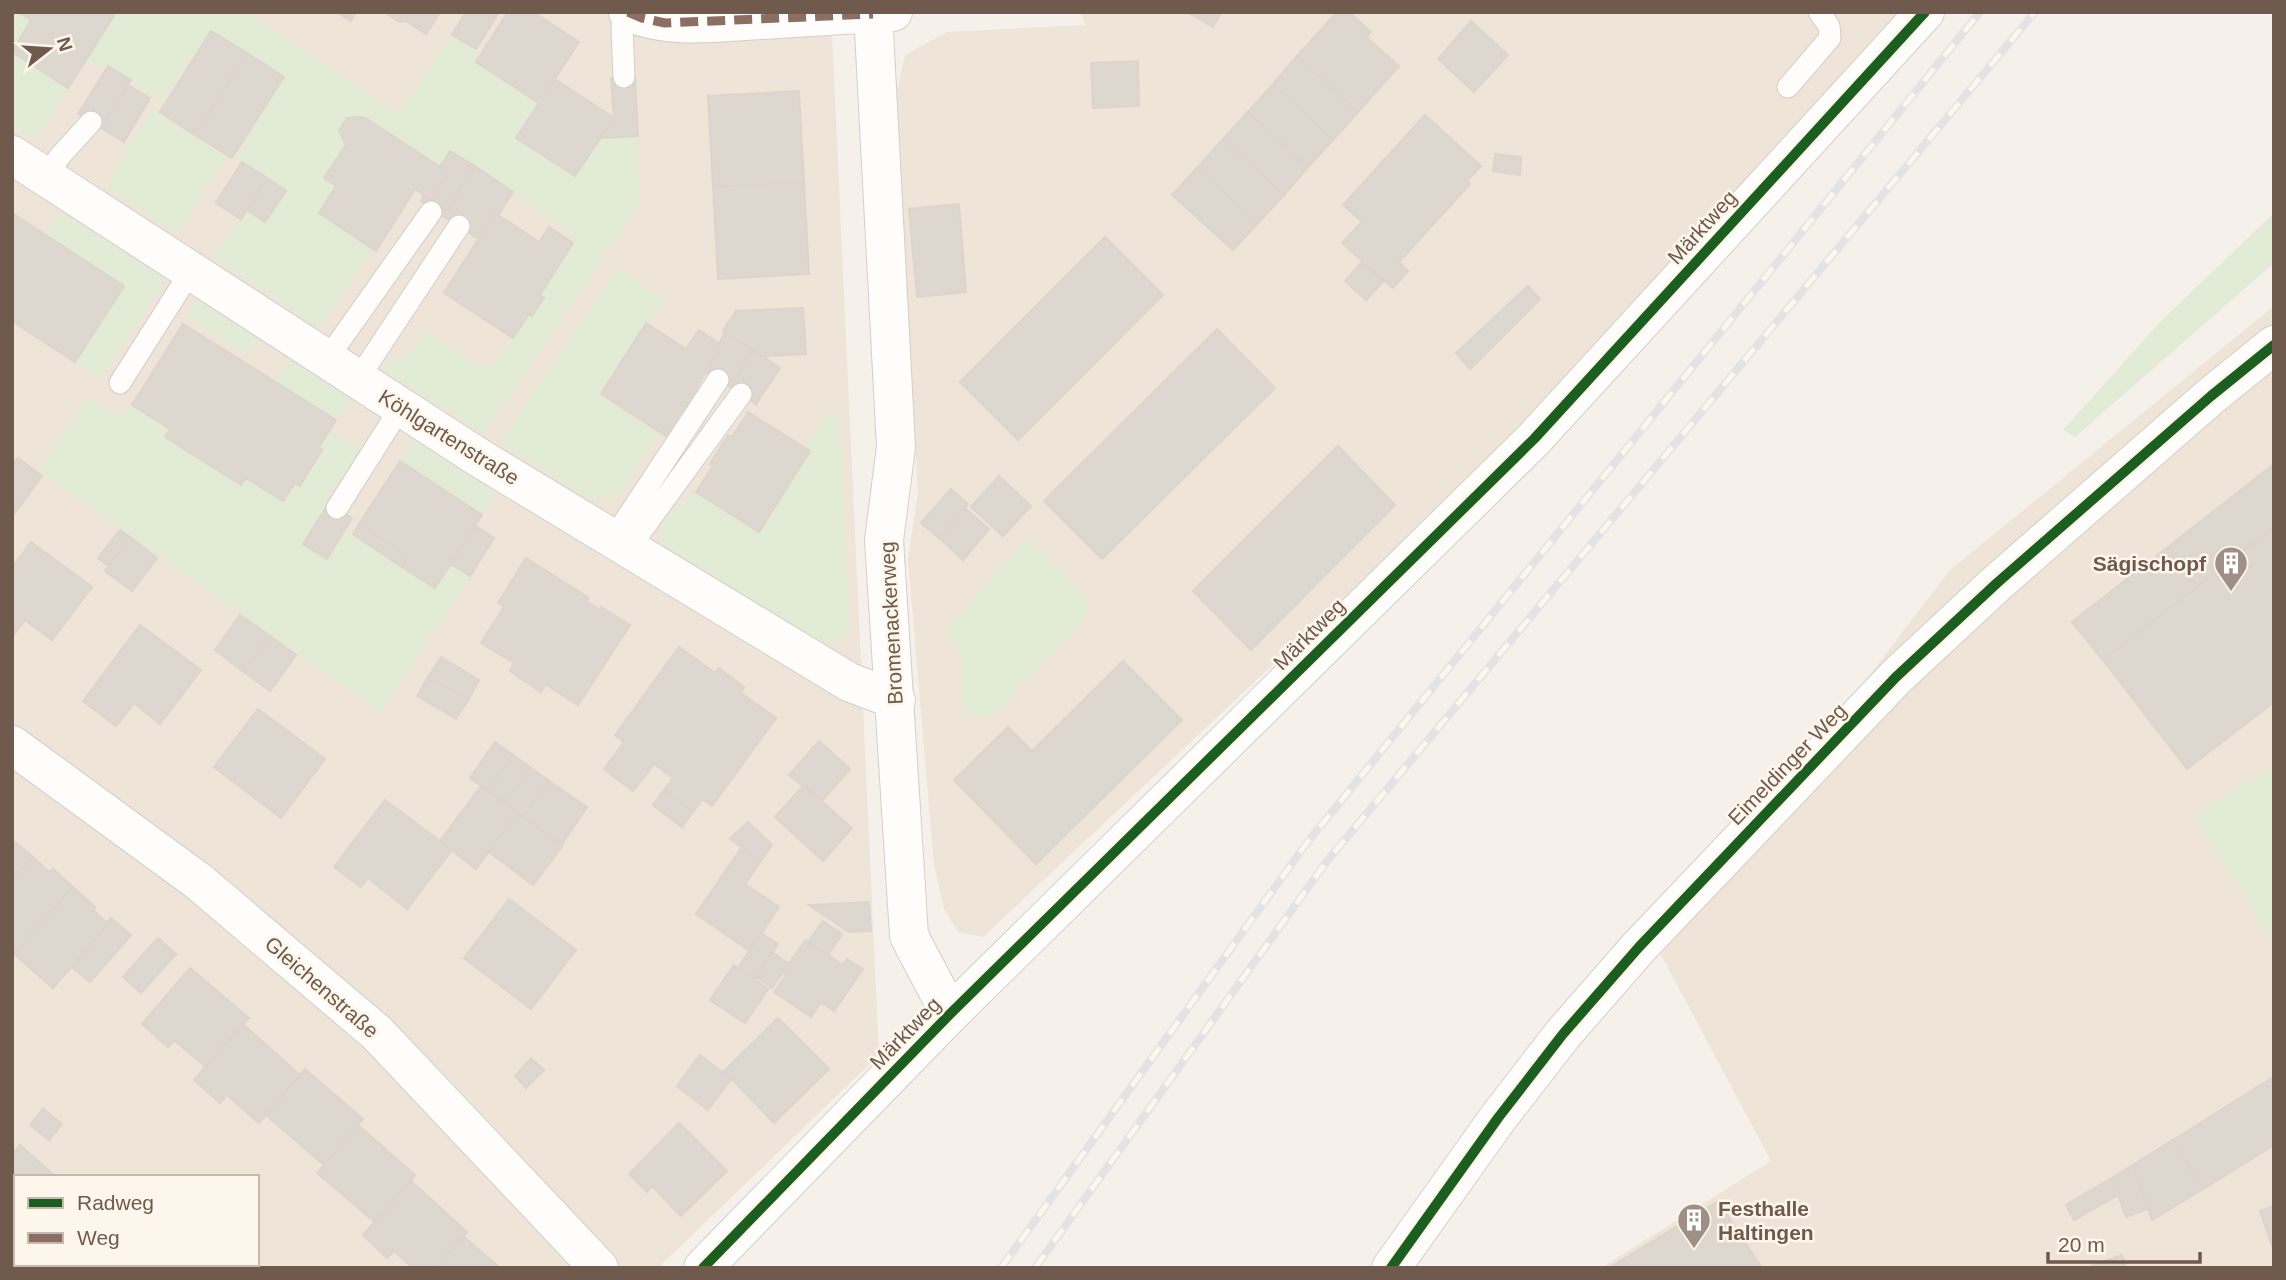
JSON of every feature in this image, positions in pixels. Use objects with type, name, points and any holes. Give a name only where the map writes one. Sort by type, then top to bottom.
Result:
[{"type":"street","points":[[627,12],[665,23],[879,13]]},
{"type":"street","name":"Märktweg","points":[[704,1268],[950,1014],[1534,439],[1925,12]]},
{"type":"street","name":"Bromenackerweg","points":[[879,13],[896,447],[884,541],[909,936],[950,1014]]},
{"type":"street","name":"Köhlgartenstraße","points":[[12,155],[401,407],[621,543],[849,682],[896,700]]},
{"type":"street","name":"Eimeldinger Weg","points":[[1391,1268],[1498,1118],[1563,1034],[1639,947],[1896,677],[2007,574],[2211,396],[2274,345]]},
{"type":"street","name":"Gleichenstraße","points":[[12,745],[198,881],[377,1033],[599,1268]]},
{"type":"lane","points":[[624,77],[622,27],[627,12]]},
{"type":"lane","points":[[1787,87],[1830,38],[1829,26],[1819,12]]},
{"type":"lane","points":[[46,177],[60,156],[91,122]]},
{"type":"lane","points":[[327,359],[431,212]]},
{"type":"lane","points":[[358,379],[459,226]]},
{"type":"lane","points":[[120,383],[191,271]]},
{"type":"lane","points":[[621,543],[718,380]]},
{"type":"lane","points":[[621,543],[741,394]]},
{"type":"lane","points":[[337,508],[401,407]]},
{"type":"shaded area","points":[[12,12],[831,12],[879,1055],[658,1268],[12,1268]]},
{"type":"shaded area","points":[[1080,12],[1915,12],[1794,145],[1447,501],[983,937],[958,932],[944,909],[934,865],[908,560],[918,492],[896,95],[905,55],[947,32],[1086,25]]},
{"type":"shaded area","points":[[2274,306],[2274,1268],[1601,1268],[1771,1161],[1659,951],[1950,570]]},
{"type":"green space","points":[[12,12],[19,12],[31,20],[12,49]]},
{"type":"green space","points":[[109,12],[246,12],[398,114],[452,35],[476,49],[476,62],[539,103],[516,138],[575,176],[600,138],[638,136],[640,203],[483,434],[384,370],[389,361],[411,350],[426,330],[478,365],[489,366],[499,360],[529,314],[532,316],[544,298],[540,295],[577,238],[451,151],[440,167],[364,117],[347,118],[339,131],[346,145],[324,178],[336,186],[319,213],[372,249],[319,328],[213,256],[247,210],[265,222],[285,191],[236,158],[283,76],[211,31],[162,101],[108,66],[84,62],[113,16]]},
{"type":"green space","points":[[12,52],[68,88],[35,139],[12,124]]},
{"type":"green space","points":[[151,110],[229,155],[176,233],[106,186]]},
{"type":"green space","points":[[61,212],[166,278],[100,379],[75,362],[123,286],[45,235]]},
{"type":"green space","points":[[2274,213],[2274,263],[2075,437],[2063,430],[2160,322]]},
{"type":"green space","points":[[619,268],[664,298],[601,394],[659,432],[618,495],[605,495],[595,503],[499,442]]},
{"type":"green space","points":[[198,297],[259,337],[247,355],[186,315]]},
{"type":"green space","points":[[290,358],[352,398],[336,420],[275,381]]},
{"type":"green space","points":[[89,397],[119,417],[132,405],[170,429],[165,437],[241,485],[246,478],[283,501],[295,483],[300,486],[322,450],[319,447],[330,430],[361,449],[304,543],[327,558],[345,530],[435,588],[451,564],[470,576],[381,712],[38,470]]},
{"type":"green space","points":[[831,409],[839,414],[850,632],[823,644],[660,543],[660,522],[696,492],[759,532],[810,452],[804,448]]},
{"type":"green space","points":[[413,439],[496,493],[482,515],[400,461]]},
{"type":"green space","points":[[1028,537],[1086,596],[1088,615],[993,716],[963,714],[961,658],[946,630]]},
{"type":"green space","points":[[2274,766],[2274,945],[2194,815]]},
{"type":"building","points":[[19,12],[109,12],[114,16],[68,88],[12,52],[31,20]]},
{"type":"building","points":[[337,12],[356,12],[351,21]]},
{"type":"building","points":[[384,12],[440,12],[426,34],[406,21],[400,22]]},
{"type":"building","points":[[466,12],[499,12],[476,49],[452,35]]},
{"type":"building","points":[[508,12],[533,12],[579,42],[539,103],[476,62]]},
{"type":"building","points":[[1187,12],[1222,12],[1213,27]]},
{"type":"building","points":[[1337,12],[1349,12],[1371,32],[1366,37],[1399,66],[1358,112],[1297,56]]},
{"type":"building","points":[[1471,21],[1508,55],[1474,92],[1438,59]]},
{"type":"building","points":[[211,31],[247,53],[195,135],[160,112]]},
{"type":"building","points":[[247,53],[284,77],[232,158],[195,135]]},
{"type":"building","points":[[1297,56],[1358,112],[1333,140],[1273,84]]},
{"type":"building","points":[[1138,61],[1139,106],[1093,108],[1091,63]]},
{"type":"building","points":[[108,66],[131,80],[101,128],[78,114]]},
{"type":"building","points":[[635,76],[638,136],[600,138],[614,118],[611,78]]},
{"type":"building","points":[[555,79],[614,118],[575,176],[516,138]]},
{"type":"building","points":[[1273,84],[1333,140],[1308,167],[1248,112]]},
{"type":"building","points":[[128,85],[150,98],[124,142],[101,128]]},
{"type":"building","points":[[799,91],[804,182],[713,187],[708,96]]},
{"type":"building","points":[[1248,112],[1308,167],[1284,195],[1223,139]]},
{"type":"building","points":[[1425,115],[1481,166],[1467,181],[1470,184],[1399,262],[1408,271],[1393,288],[1342,243],[1362,222],[1343,205]]},
{"type":"building","points":[[364,117],[448,172],[431,200],[415,189],[376,251],[319,213],[336,186],[324,178],[346,145],[339,131],[347,118]]},
{"type":"building","points":[[1223,139],[1284,195],[1258,223],[1197,168]]},
{"type":"building","points":[[450,151],[475,166],[443,216],[421,201],[424,196],[431,200],[448,172],[440,167]]},
{"type":"building","points":[[1495,154],[1521,157],[1520,175],[1493,171]]},
{"type":"building","points":[[242,162],[267,178],[241,219],[216,203]]},
{"type":"building","points":[[475,166],[513,192],[498,215],[495,213],[479,239],[443,216]]},
{"type":"building","points":[[1197,168],[1258,223],[1233,250],[1172,195]]},
{"type":"building","points":[[267,178],[286,191],[265,222],[247,210]]},
{"type":"building","points":[[804,182],[809,274],[718,279],[713,187]]},
{"type":"building","points":[[959,204],[966,292],[917,297],[909,209]]},
{"type":"building","points":[[12,213],[124,286],[75,362],[12,321]]},
{"type":"building","points":[[495,213],[539,242],[549,227],[573,243],[540,295],[544,298],[513,338],[444,293]]},
{"type":"building","points":[[1105,237],[1163,295],[1018,440],[960,382]]},
{"type":"building","points":[[1362,262],[1383,282],[1366,300],[1345,281]]},
{"type":"building","points":[[1528,286],[1540,299],[1470,369],[1456,353]]},
{"type":"building","points":[[803,308],[806,354],[763,356],[723,331],[736,311]]},
{"type":"building","points":[[646,323],[686,349],[699,330],[721,345],[695,391],[699,393],[687,412],[683,410],[666,436],[601,394]]},
{"type":"building","points":[[183,324],[336,420],[300,486],[295,483],[283,501],[246,478],[241,485],[165,437],[170,429],[132,405]]},
{"type":"building","points":[[1217,329],[1275,388],[1102,559],[1044,501]]},
{"type":"building","points":[[725,333],[753,350],[730,387],[707,373],[711,365],[709,363],[721,345],[719,343]]},
{"type":"building","points":[[753,350],[780,368],[756,404],[730,387]]},
{"type":"building","points":[[748,412],[810,451],[759,532],[696,492],[728,435],[732,437]]},
{"type":"building","points":[[1338,446],[1395,505],[1251,650],[1193,591]]},
{"type":"building","points":[[18,458],[42,476],[15,513],[12,511],[12,466]]},
{"type":"building","points":[[400,461],[482,515],[435,588],[402,567],[408,556],[359,524]]},
{"type":"building","points":[[2274,464],[2274,527],[2103,660],[2072,622]]},
{"type":"building","points":[[999,476],[1031,506],[1003,536],[971,507]]},
{"type":"building","points":[[951,489],[968,504],[939,538],[921,523]]},
{"type":"building","points":[[329,503],[352,518],[327,559],[303,544]]},
{"type":"building","points":[[965,508],[989,529],[963,560],[939,538]]},
{"type":"building","points":[[359,524],[408,556],[402,567],[353,534]]},
{"type":"building","points":[[476,526],[494,538],[470,576],[451,564]]},
{"type":"building","name":"Sägischopf","points":[[2274,527],[2274,702],[2187,769],[2103,660]]},
{"type":"building","points":[[120,530],[130,537],[109,566],[98,558]]},
{"type":"building","points":[[130,537],[157,558],[132,591],[105,571]]},
{"type":"building","points":[[31,542],[92,587],[52,640],[25,620],[12,637],[12,568]]},
{"type":"building","points":[[526,558],[589,598],[586,601],[630,625],[578,705],[545,684],[541,692],[510,671],[514,663],[481,643],[504,607],[498,603]]},
{"type":"building","points":[[240,615],[270,636],[244,672],[215,650]]},
{"type":"building","points":[[140,625],[201,670],[160,724],[134,703],[116,726],[83,701]]},
{"type":"building","points":[[270,636],[296,655],[270,691],[244,672]]},
{"type":"building","points":[[679,647],[715,673],[719,668],[744,687],[741,693],[776,718],[712,806],[702,799],[693,812],[664,790],[673,778],[654,764],[633,791],[604,769],[624,742],[615,735]]},
{"type":"building","points":[[441,657],[479,680],[468,700],[429,676]]},
{"type":"building","points":[[1123,661],[1182,720],[1036,864],[954,780],[1008,727],[1032,751]]},
{"type":"building","points":[[429,676],[468,700],[456,719],[417,696]]},
{"type":"building","points":[[258,709],[325,759],[281,818],[214,767]]},
{"type":"building","points":[[819,741],[850,769],[822,801],[789,775]]},
{"type":"building","points":[[495,742],[513,755],[488,791],[470,778]]},
{"type":"building","points":[[513,755],[531,768],[505,804],[488,791]]},
{"type":"building","points":[[531,768],[549,781],[523,817],[505,804]]},
{"type":"building","points":[[549,781],[587,807],[562,844],[523,817]]},
{"type":"building","points":[[804,785],[852,828],[823,861],[775,817]]},
{"type":"building","points":[[481,786],[517,812],[476,869],[440,841]]},
{"type":"building","points":[[664,790],[693,812],[682,827],[653,805]]},
{"type":"building","points":[[385,800],[452,850],[407,909],[368,878],[361,887],[334,867]]},
{"type":"building","points":[[517,812],[563,845],[533,885],[489,852]]},
{"type":"building","points":[[748,822],[772,845],[761,861],[730,839]]},
{"type":"building","points":[[15,842],[33,857],[12,880],[12,845]]},
{"type":"building","points":[[742,847],[761,861],[745,884],[779,907],[750,951],[696,914]]},
{"type":"building","points":[[33,857],[49,872],[53,869],[73,887],[14,954],[12,880]]},
{"type":"building","points":[[73,887],[95,907],[93,910],[108,924],[53,988],[14,954]]},
{"type":"building","points":[[509,899],[576,950],[531,1009],[464,958]]},
{"type":"building","points":[[869,902],[871,931],[849,932],[809,905]]},
{"type":"building","points":[[111,918],[131,935],[90,982],[72,967]]},
{"type":"building","points":[[823,921],[842,934],[828,955],[808,942]]},
{"type":"building","points":[[761,933],[778,944],[755,979],[738,968]]},
{"type":"building","points":[[158,938],[176,954],[141,993],[123,977]]},
{"type":"building","points":[[806,940],[843,965],[847,959],[863,969],[834,1011],[821,1002],[811,1017],[774,992],[786,975],[782,973]]},
{"type":"building","points":[[772,952],[789,964],[772,988],[756,977]]},
{"type":"building","points":[[734,965],[768,989],[745,1023],[710,1000]]},
{"type":"building","points":[[190,968],[249,1018],[206,1067],[174,1040],[168,1047],[142,1024]]},
{"type":"building","points":[[778,1018],[829,1069],[774,1123],[724,1071]]},
{"type":"building","points":[[243,1024],[300,1075],[259,1123],[227,1095],[220,1103],[194,1080]]},
{"type":"building","points":[[700,1055],[731,1079],[708,1110],[677,1086]]},
{"type":"building","points":[[531,1058],[544,1070],[526,1088],[515,1076]]},
{"type":"building","points":[[305,1069],[363,1119],[324,1165],[266,1115]]},
{"type":"building","points":[[2272,1078],[2274,1145],[2203,1189],[2173,1140]]},
{"type":"building","points":[[43,1109],[62,1124],[49,1140],[30,1125]]},
{"type":"building","points":[[679,1123],[727,1171],[681,1216],[652,1186],[647,1192],[629,1174]]},
{"type":"building","points":[[358,1125],[415,1175],[375,1222],[317,1173]]},
{"type":"building","points":[[2173,1140],[2203,1189],[2152,1220],[2133,1165]]},
{"type":"building","points":[[20,1145],[54,1175],[14,1175],[14,1242],[12,1240],[12,1155]]},
{"type":"building","points":[[2133,1165],[2148,1209],[2126,1217],[2112,1178]]},
{"type":"building","points":[[2112,1178],[2118,1195],[2074,1220],[2066,1205]]},
{"type":"building","points":[[411,1181],[467,1232],[435,1268],[413,1268],[394,1251],[387,1258],[363,1235]]},
{"type":"building","name":"Festhalle Haltingen","points":[[1718,1201],[1762,1268],[1609,1268]]},
{"type":"building","points":[[2274,1206],[2274,1251],[2260,1211]]},
{"type":"building","points":[[463,1236],[500,1268],[435,1268]]},
{"type":"building","points":[[2122,1255],[2126,1268],[2091,1266]]},
{"type":"building","points":[[52,1266],[118,1266],[117,1268]]},
{"type":"building","points":[[158,1266],[160,1268],[117,1268]]},
{"type":"railway","points":[[1001,1268],[1306,844],[1980,12]]},
{"type":"railway","points":[[1035,1268],[1327,861],[2035,12]]},
{"type":"marked path","points":[[628,12],[665,23],[873,14]]},
{"type":"cycle path","points":[[703,1268],[950,1014],[1534,439],[1925,12]]},
{"type":"cycle path","points":[[1391,1268],[1498,1118],[1563,1034],[1639,947],[1896,677],[1997,583],[2211,396],[2274,345]]},
{"type":"place","name":"Sägischopf","points":[[2231,593]]},
{"type":"place","name":"Festhalle Haltingen","points":[[1694,1250]]}]
